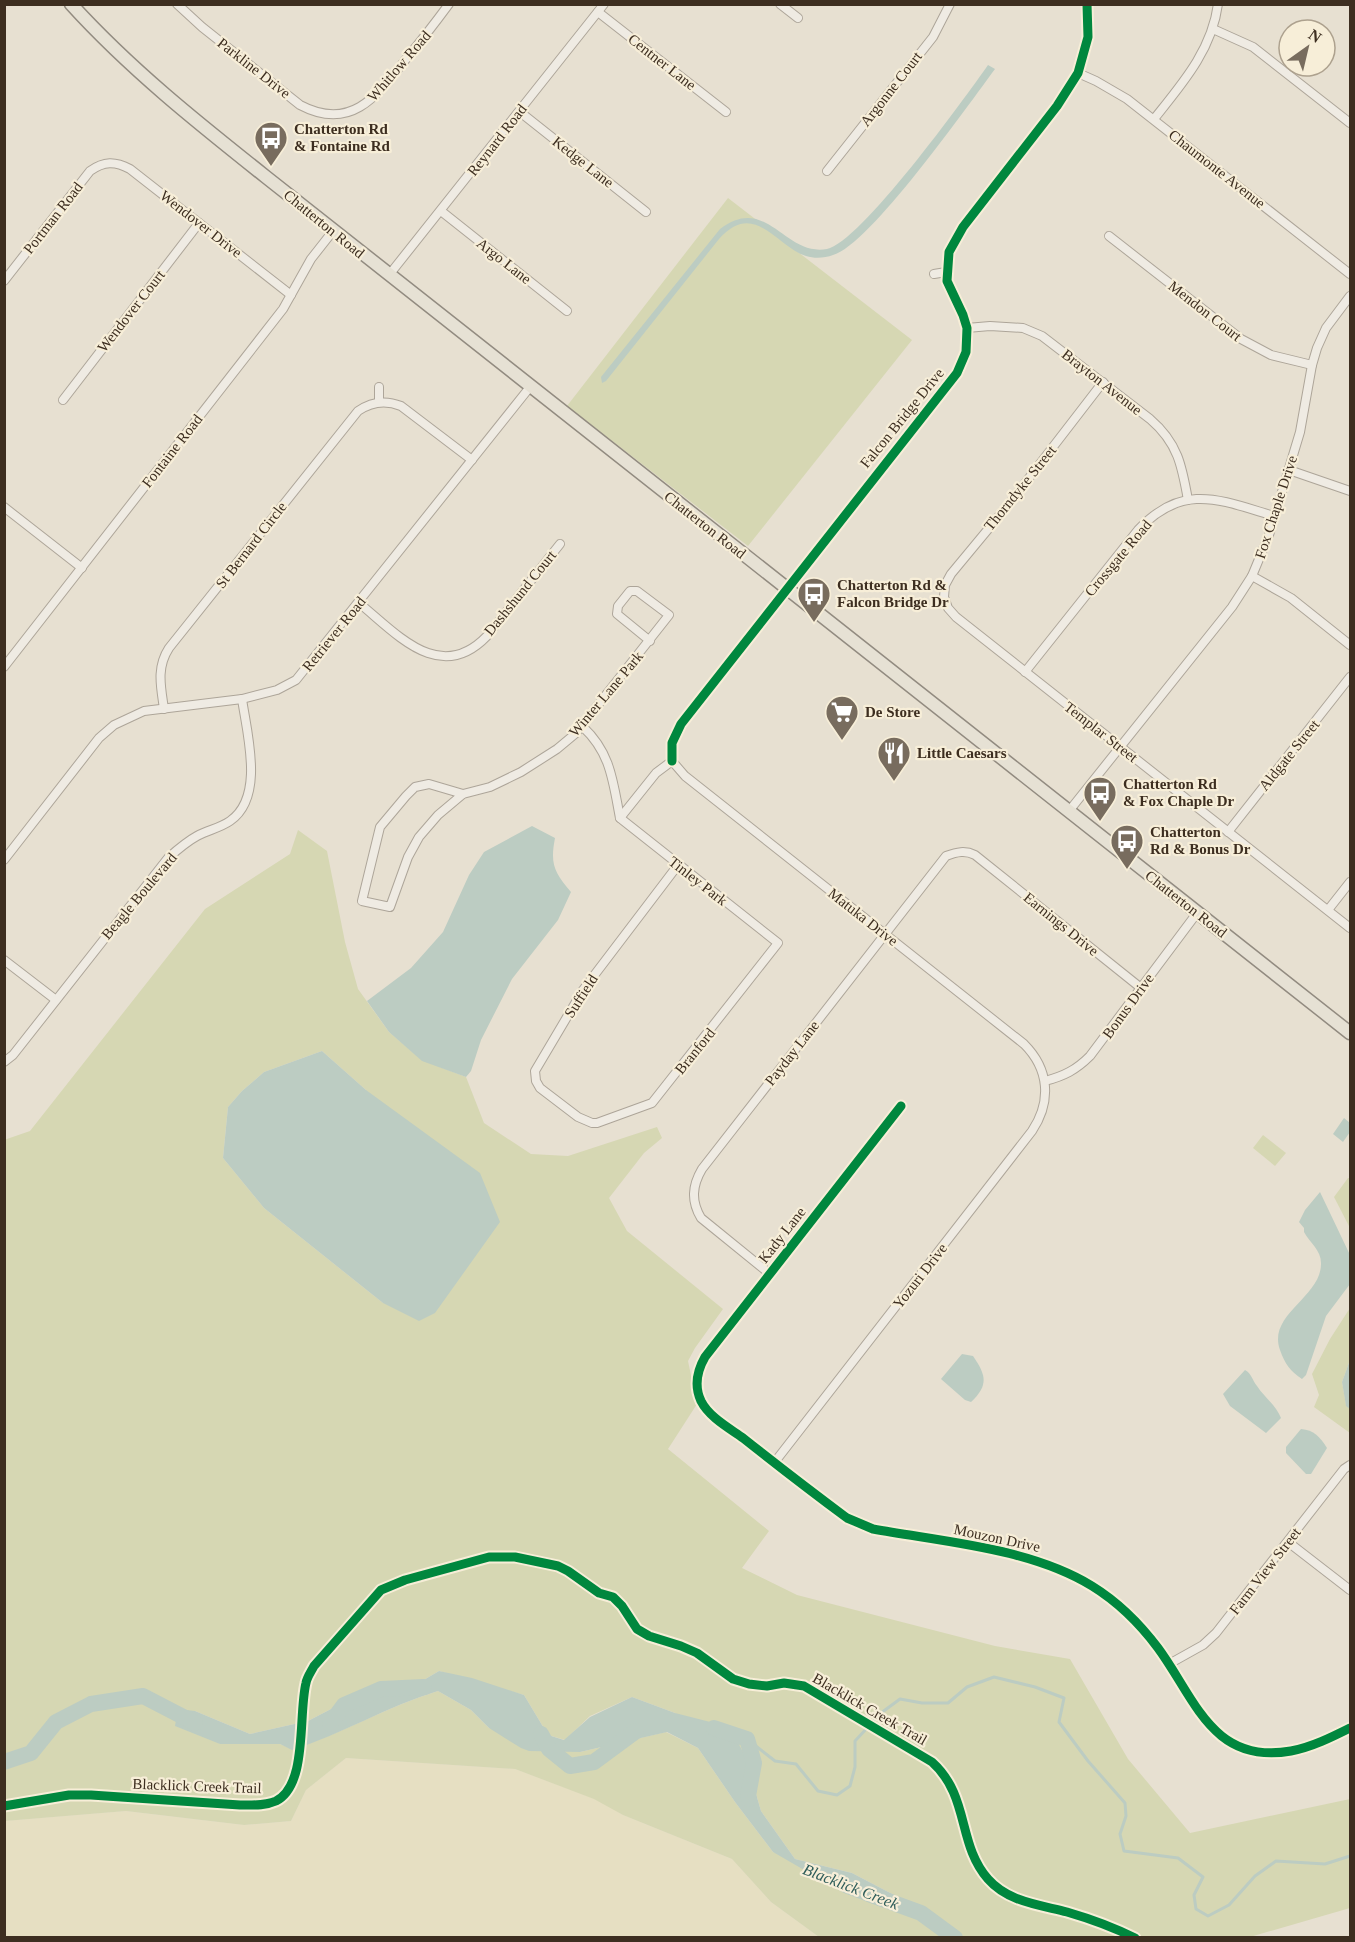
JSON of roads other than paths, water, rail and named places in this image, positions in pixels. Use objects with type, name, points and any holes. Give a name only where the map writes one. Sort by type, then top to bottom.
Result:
[{"type":"main road","name":"Chatterton Road","points":[[71,4],[155,87],[333,231],[1350,1033]]},
{"type":"street","name":"Parkline Drive","points":[[177,4],[202,27],[300,105],[318,113],[339,115]]},
{"type":"street","name":"Whitlow Road","points":[[339,115],[363,107],[382,90],[450,4]]},
{"type":"street","points":[[780,4],[798,18]]},
{"type":"street","name":"Argonne Court","points":[[827,171],[933,37],[950,4]]},
{"type":"street","points":[[934,274],[946,272],[949,252],[957,236],[1057,106],[1078,73],[1088,37],[1087,4]]},
{"type":"street","points":[[1154,119],[1195,65],[1214,29],[1218,4]]},
{"type":"street","name":"Centner Lane","points":[[601,8],[726,112]]},
{"type":"street","name":"Reynard Road","points":[[389,275],[601,8]]},
{"type":"street","points":[[1214,29],[1253,47],[1350,123]]},
{"type":"street","name":"Chaumonte Avenue","points":[[1078,73],[1111,88],[1154,119],[1350,274]]},
{"type":"street","name":"Kedge Lane","points":[[520,112],[646,212]]},
{"type":"street","name":"Wendover Drive","points":[[107,163],[119,163],[130,169],[291,295]]},
{"type":"street","name":"Portman Road","points":[[4,281],[90,171],[98,165],[107,163]]},
{"type":"street","name":"Argo Lane","points":[[441,211],[567,311]]},
{"type":"street","name":"Wendover Court","points":[[63,400],[199,223]]},
{"type":"street","name":"Fontaine Road","points":[[4,667],[283,309],[311,259],[333,231]]},
{"type":"street","name":"Mendon Court","points":[[1110,236],[1240,339],[1271,355],[1311,366]]},
{"type":"street","name":"Falcon Bridge Drive","points":[[672,760],[672,743],[681,724],[957,373],[966,352],[967,328],[950,291],[946,272]]},
{"type":"street","name":"Fox Chaple Drive","points":[[1070,811],[1232,607],[1252,576],[1274,516],[1300,432],[1311,366],[1326,328],[1350,296]]},
{"type":"street","name":"Brayton Avenue","points":[[967,328],[990,326],[1023,328],[1054,344],[1103,382],[1157,425],[1172,444],[1178,454],[1188,500]]},
{"type":"street","name":"Thorndyke Street","points":[[944,597],[945,585],[951,574],[1009,504],[1103,382]]},
{"type":"street","points":[[379,387],[379,402],[406,408],[472,460]]},
{"type":"street","name":"Retriever Road","points":[[4,860],[99,738],[114,725],[144,711],[242,699],[277,690],[296,680],[530,387]]},
{"type":"street","name":"St Bernard Circle","points":[[164,709],[160,670],[169,648],[354,415],[368,405],[379,402]]},
{"type":"street","points":[[1288,470],[1350,491]]},
{"type":"street","name":"Crossgate Road","points":[[1025,672],[1148,519],[1167,506],[1188,500],[1216,499],[1274,516]]},
{"type":"street","points":[[4,507],[82,568]]},
{"type":"street","name":"Dashshund Court","points":[[358,603],[422,651],[438,657],[457,656],[474,648],[487,636],[560,544]]},
{"type":"street","points":[[1252,576],[1291,598],[1350,645]]},
{"type":"street","name":"Winter Lane Park","points":[[464,794],[429,784],[415,787],[406,796],[380,827],[362,901],[390,907],[400,875],[419,837],[438,815],[464,794],[490,787],[521,772],[557,749],[583,727],[650,641],[669,615],[637,591],[630,591],[618,606],[617,614],[650,641]]},
{"type":"street","name":"Templar Street","points":[[944,597],[948,608],[956,617],[1350,928]]},
{"type":"street","name":"Aldgate Street","points":[[1228,832],[1350,677]]},
{"type":"street","name":"Beagle Boulevard","points":[[4,1062],[13,1055],[168,858],[199,835],[232,820],[243,807],[250,791],[251,773],[242,699]]},
{"type":"street","points":[[583,727],[600,746],[609,764],[620,818]]},
{"type":"street","points":[[620,818],[657,773],[672,760]]},
{"type":"street","name":"Matuka Drive","points":[[672,760],[685,776],[1024,1044],[1038,1061],[1045,1081]]},
{"type":"street","name":"Tinley Park","points":[[620,818],[778,943]]},
{"type":"street","name":"Payday Lane","points":[[771,1274],[701,1218],[696,1209],[693,1188],[702,1168],[946,856],[969,852],[981,860]]},
{"type":"street","name":"Earnings Drive","points":[[981,860],[1141,988]]},
{"type":"street","name":"Suffield","points":[[587,1122],[540,1088],[536,1081],[535,1071],[583,990],[678,865]]},
{"type":"street","points":[[1328,910],[1350,882]]},
{"type":"street","name":"Bonus Drive","points":[[1045,1081],[1076,1070],[1090,1056],[1197,913]]},
{"type":"street","name":"Branford","points":[[587,1122],[597,1123],[647,1106],[656,1100],[778,943]]},
{"type":"street","points":[[4,960],[56,1000]]},
{"type":"street","name":"Yozuri Drive","points":[[774,1463],[1032,1131],[1044,1107],[1045,1081]]},
{"type":"street","name":"Kady Lane","points":[[697,1387],[698,1371],[705,1358],[901,1106]]},
{"type":"street","name":"Mouzon Drive","points":[[697,1387],[702,1402],[713,1415],[847,1518],[860,1525],[1017,1555],[1071,1574],[1115,1602],[1136,1622],[1169,1665],[1205,1721],[1215,1731],[1237,1745],[1266,1752],[1293,1751],[1350,1728]]},
{"type":"street","name":"Farm View Street","points":[[1169,1665],[1210,1639],[1344,1469],[1350,1465]]},
{"type":"street","points":[[1288,1542],[1350,1590]]},
{"type":"water","points":[[988,65],[995,69],[942,141],[870,227],[849,246],[830,256],[813,258],[795,251],[765,229],[754,224],[732,228],[719,239],[606,381],[602,383],[601,377],[720,229],[736,220],[750,218],[775,228],[799,244],[812,249],[827,249],[842,241],[863,222],[911,167]]},
{"type":"water","points":[[532,826],[555,838],[553,861],[557,873],[571,892],[558,920],[512,979],[481,1040],[471,1071],[466,1077],[422,1061],[389,1032],[367,1001],[411,968],[443,932],[469,875],[484,852]]},
{"type":"water","points":[[322,1051],[366,1090],[480,1173],[500,1222],[435,1313],[419,1321],[383,1303],[264,1208],[223,1158],[228,1107],[242,1091],[264,1072]]},
{"type":"water","points":[[1344,1118],[1350,1123],[1350,1132],[1343,1142],[1333,1134]]},
{"type":"water","points":[[1320,1192],[1350,1255],[1350,1284],[1326,1316],[1306,1375],[1302,1379],[1286,1363],[1280,1350],[1278,1337],[1281,1326],[1319,1275],[1321,1258],[1299,1222],[1305,1210]]},
{"type":"water","points":[[962,1354],[973,1356],[983,1374],[981,1390],[971,1402],[965,1400],[941,1379]]},
{"type":"water","points":[[1350,1360],[1350,1409],[1346,1406],[1342,1382]]},
{"type":"water","points":[[1245,1370],[1281,1418],[1266,1433],[1230,1406],[1223,1394]]},
{"type":"water","points":[[1301,1429],[1316,1435],[1327,1448],[1311,1474],[1306,1474],[1286,1453],[1286,1447]]},
{"type":"water","points":[[439,1671],[472,1678],[524,1695],[548,1735],[564,1740],[590,1717],[632,1697],[675,1713],[730,1727],[745,1756],[761,1811],[795,1859],[852,1873],[896,1896],[884,1908],[844,1893],[773,1852],[698,1748],[667,1732],[580,1752],[529,1751],[489,1728],[471,1710],[438,1691],[401,1704],[292,1750],[280,1744],[220,1744],[175,1726],[178,1709],[195,1711],[250,1734],[308,1721],[331,1709],[377,1698],[422,1681]]},
{"type":"waterway","points":[[747,1739],[775,1761],[796,1764],[818,1791],[837,1795],[850,1786],[855,1767],[855,1741],[881,1713],[900,1699],[922,1703],[948,1703],[967,1687],[994,1677],[1035,1687],[1064,1698],[1059,1722],[1088,1761],[1125,1803],[1126,1816],[1120,1834],[1124,1851],[1178,1858],[1203,1877],[1194,1895],[1196,1909],[1208,1916],[1229,1905],[1255,1876],[1276,1861],[1325,1864],[1350,1856]]},
{"type":"waterway","name":"Blacklick Creek","points":[[330,1724],[344,1705],[381,1689],[424,1687]]},
{"type":"waterway","name":"Blacklick Creek","points":[[4,1762],[31,1753],[56,1722],[91,1704],[143,1696],[195,1723]]},
{"type":"waterway","name":"Blacklick Creek","points":[[714,1728],[747,1739],[754,1763],[749,1799]]},
{"type":"waterway","name":"Blacklick Creek","points":[[541,1734],[549,1749],[570,1766],[594,1762],[636,1731]]},
{"type":"waterway","name":"Blacklick Creek","points":[[869,1894],[921,1913],[955,1938]]},
{"type":"place","name":"Chatterton Rd & Fontaine Rd","points":[[271,167]]},
{"type":"place","name":"Chatterton Rd & Falcon Bridge Dr","points":[[814,623]]},
{"type":"place","name":"De Store","points":[[842,741]]},
{"type":"place","name":"Little Caesars","points":[[894,782]]},
{"type":"place","name":"Chatterton Rd & Fox Chaple Dr","points":[[1100,822]]},
{"type":"place","name":"Chatterton Rd & Bonus Dr","points":[[1127,870]]}]
